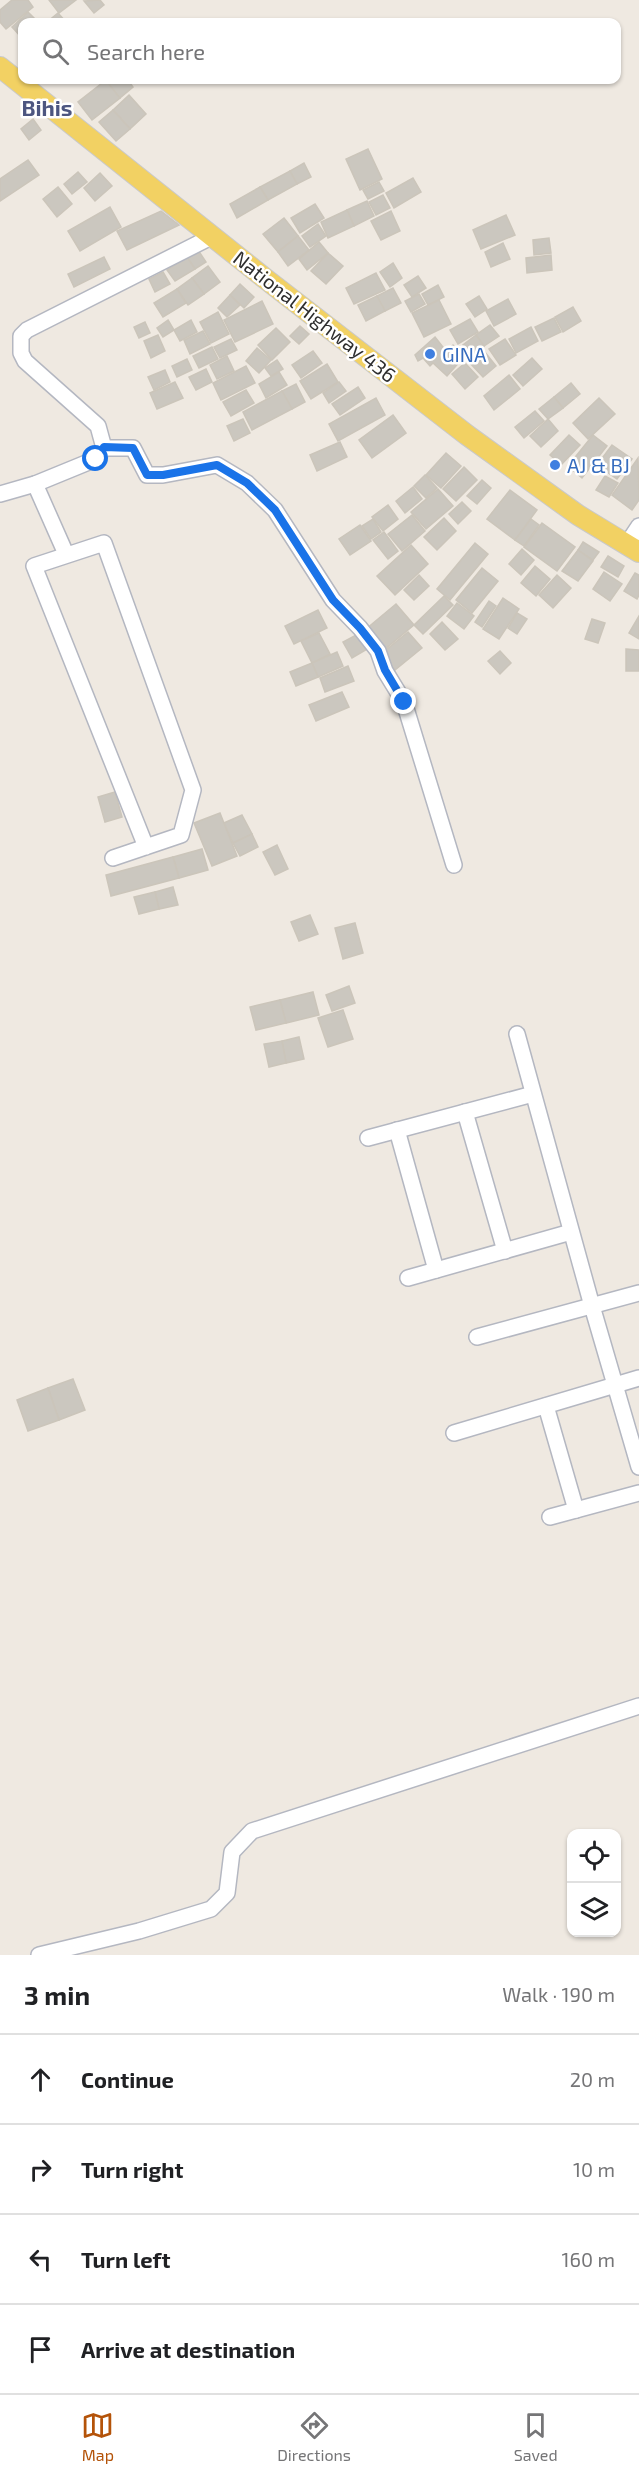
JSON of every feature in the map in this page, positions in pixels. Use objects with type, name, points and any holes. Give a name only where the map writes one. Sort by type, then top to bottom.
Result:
[{"type":"main road","name":"National Highway 436","points":[[0,67],[18,81]]},
{"type":"main road","name":"National Highway 436","points":[[21,84],[522,477],[578,515],[633,548]]},
{"type":"street","points":[[0,494],[35,484],[96,459],[104,447],[98,426],[25,361],[21,353],[21,336],[27,330],[213,236]]},
{"type":"street","points":[[104,447],[133,448],[147,475],[163,475],[217,465],[247,483],[275,510],[333,600],[378,651],[385,670],[404,702],[454,865]]},
{"type":"street","points":[[35,484],[66,554]]},
{"type":"street","points":[[633,548],[639,526]]},
{"type":"street","points":[[113,858],[146,847],[181,835],[193,790],[104,543],[66,554],[34,567],[146,847]]},
{"type":"street","points":[[517,1034],[571,1233],[639,1467]]},
{"type":"street","points":[[368,1138],[533,1094]]},
{"type":"street","points":[[465,1112],[505,1251]]},
{"type":"street","points":[[397,1130],[436,1270]]},
{"type":"street","points":[[408,1278],[571,1233]]},
{"type":"street","points":[[477,1337],[639,1293]]},
{"type":"street","points":[[454,1433],[639,1378]]},
{"type":"street","points":[[546,1406],[576,1510]]},
{"type":"street","points":[[550,1517],[639,1493]]},
{"type":"street","points":[[39,1955],[139,1931],[211,1909],[227,1893],[232,1852],[252,1831],[639,1706]]},
{"type":"building","points":[[12,0],[28,0],[33,7],[6,29],[0,22],[0,10]]},
{"type":"building","points":[[49,0],[76,0],[59,13]]},
{"type":"building","points":[[100,0],[104,5],[94,13],[84,1]]},
{"type":"building","points":[[28,12],[34,18],[22,18]]},
{"type":"building","points":[[58,13],[62,18],[52,18]]},
{"type":"building","points":[[18,21],[18,34],[12,27]]},
{"type":"building","points":[[101,84],[109,84],[120,98],[92,120],[78,102]]},
{"type":"building","points":[[109,84],[131,84],[133,87],[120,98]]},
{"type":"building","points":[[129,95],[146,114],[130,129],[113,110]]},
{"type":"building","points":[[113,110],[130,129],[116,141],[99,122]]},
{"type":"building","points":[[33,119],[41,130],[29,140],[21,129]]},
{"type":"building","points":[[368,149],[382,179],[360,190],[346,159]]},
{"type":"building","points":[[28,160],[39,175],[0,201],[0,179]]},
{"type":"building","points":[[304,163],[311,177],[297,184],[290,171]]},
{"type":"building","points":[[290,171],[297,184],[268,200],[260,187]]},
{"type":"building","points":[[78,172],[87,182],[72,194],[64,184]]},
{"type":"building","points":[[100,173],[112,186],[95,201],[84,188]]},
{"type":"building","points":[[413,178],[421,192],[394,208],[386,193]]},
{"type":"building","points":[[379,182],[384,191],[368,199],[363,190]]},
{"type":"building","points":[[58,187],[72,204],[57,217],[43,199]]},
{"type":"building","points":[[260,187],[268,200],[237,218],[230,204]]},
{"type":"building","points":[[383,195],[390,208],[376,215],[369,202]]},
{"type":"building","points":[[367,201],[374,216],[354,226],[347,210]]},
{"type":"building","points":[[315,204],[324,218],[300,233],[291,218]]},
{"type":"building","points":[[110,207],[121,227],[80,251],[68,231]]},
{"type":"building","points":[[347,210],[354,226],[328,238],[321,222]]},
{"type":"building","points":[[161,211],[179,225],[127,250],[117,231]]},
{"type":"building","points":[[391,211],[400,231],[381,240],[371,221]]},
{"type":"building","points":[[506,215],[515,235],[481,249],[473,230]]},
{"type":"building","points":[[284,218],[298,236],[278,252],[263,234]]},
{"type":"building","points":[[318,224],[326,236],[310,247],[302,236]]},
{"type":"building","points":[[298,236],[309,250],[288,266],[278,252]]},
{"type":"building","points":[[549,238],[551,253],[534,255],[533,240]]},
{"type":"building","points":[[319,242],[328,253],[307,270],[299,259]]},
{"type":"building","points":[[503,243],[510,259],[491,267],[485,252]]},
{"type":"building","points":[[198,250],[206,262],[195,269],[187,257]]},
{"type":"building","points":[[328,253],[343,266],[326,284],[311,271]]},
{"type":"building","points":[[551,255],[552,270],[527,273],[526,258]]},
{"type":"building","points":[[104,257],[110,269],[74,287],[68,274]]},
{"type":"building","points":[[187,257],[195,269],[175,281],[167,270]]},
{"type":"building","points":[[393,263],[402,278],[390,287],[380,272]]},
{"type":"building","points":[[208,266],[220,282],[204,294],[192,278]]},
{"type":"building","points":[[163,272],[170,284],[155,292],[149,279]]},
{"type":"building","points":[[376,273],[385,290],[354,304],[346,288]]},
{"type":"building","points":[[418,276],[426,288],[412,297],[404,285]]},
{"type":"building","points":[[192,278],[204,294],[188,305],[177,289]]},
{"type":"building","points":[[240,284],[254,297],[244,308],[230,295]]},
{"type":"building","points":[[438,285],[444,297],[428,305],[422,294]]},
{"type":"building","points":[[393,288],[401,303],[385,311],[377,296]]},
{"type":"building","points":[[177,289],[186,303],[163,317],[154,303]]},
{"type":"building","points":[[419,294],[425,304],[411,312],[405,301]]},
{"type":"building","points":[[230,295],[240,305],[227,317],[218,308]]},
{"type":"building","points":[[377,296],[385,311],[366,321],[358,305]]},
{"type":"building","points":[[479,296],[487,309],[475,317],[466,304]]},
{"type":"building","points":[[508,299],[516,314],[494,326],[486,311]]},
{"type":"building","points":[[439,300],[451,324],[424,337],[412,313]]},
{"type":"building","points":[[262,301],[273,324],[235,342],[224,320]]},
{"type":"building","points":[[573,307],[581,321],[563,332],[555,317]]},
{"type":"building","points":[[218,312],[229,334],[211,343],[200,322]]},
{"type":"building","points":[[554,318],[561,332],[542,341],[535,327]]},
{"type":"building","points":[[470,319],[478,332],[458,344],[450,330]]},
{"type":"building","points":[[168,320],[174,330],[163,337],[157,328]]},
{"type":"building","points":[[191,320],[197,332],[180,341],[174,330]]},
{"type":"building","points":[[145,322],[150,333],[139,338],[134,327]]},
{"type":"building","points":[[490,325],[499,336],[484,346],[476,335]]},
{"type":"building","points":[[300,326],[309,334],[299,344],[290,336]]},
{"type":"building","points":[[531,327],[538,341],[516,353],[509,339]]},
{"type":"building","points":[[276,328],[290,342],[272,360],[258,345]]},
{"type":"building","points":[[203,331],[210,344],[190,354],[184,340]]},
{"type":"building","points":[[158,335],[165,351],[151,358],[144,341]]},
{"type":"building","points":[[476,335],[484,346],[471,356],[463,345]]},
{"type":"building","points":[[435,337],[446,351],[453,345],[463,358],[447,376],[433,363],[430,366],[423,358],[418,361],[415,355]]},
{"type":"building","points":[[231,339],[237,350],[220,358],[214,347]]},
{"type":"building","points":[[505,339],[516,355],[500,365],[489,349]]},
{"type":"building","points":[[212,347],[218,359],[199,368],[193,356]]},
{"type":"building","points":[[257,348],[271,360],[259,373],[246,361]]},
{"type":"building","points":[[313,351],[322,363],[301,378],[292,365]]},
{"type":"building","points":[[484,351],[496,366],[483,377],[470,363]]},
{"type":"building","points":[[227,356],[234,371],[217,379],[210,365]]},
{"type":"building","points":[[532,358],[542,369],[523,386],[513,375]]},
{"type":"building","points":[[187,359],[192,370],[177,377],[172,366]]},
{"type":"building","points":[[277,360],[283,369],[271,376],[265,368]]},
{"type":"building","points":[[465,363],[478,377],[465,389],[452,374]]},
{"type":"building","points":[[327,364],[338,382],[311,399],[300,381]]},
{"type":"building","points":[[246,366],[255,383],[221,400],[213,383]]},
{"type":"building","points":[[206,369],[212,382],[196,390],[189,377]]},
{"type":"building","points":[[165,370],[170,382],[154,390],[148,377]]},
{"type":"building","points":[[279,372],[287,385],[266,398],[259,384]]},
{"type":"building","points":[[509,375],[520,389],[494,410],[484,396]]},
{"type":"building","points":[[175,382],[183,398],[157,409],[150,393]]},
{"type":"building","points":[[339,382],[346,391],[329,403],[323,393]]},
{"type":"building","points":[[571,383],[580,394],[563,408],[554,397]]},
{"type":"building","points":[[296,384],[305,402],[292,409],[282,391]]},
{"type":"building","points":[[358,387],[365,398],[340,415],[332,404]]},
{"type":"building","points":[[246,390],[254,403],[231,416],[223,402]]},
{"type":"building","points":[[282,391],[292,409],[252,430],[243,412]]},
{"type":"building","points":[[554,397],[563,408],[548,419],[539,409]]},
{"type":"building","points":[[376,398],[385,415],[338,441],[329,424]]},
{"type":"building","points":[[599,398],[615,414],[588,439],[573,423]]},
{"type":"building","points":[[535,411],[544,421],[524,438],[515,427]]},
{"type":"building","points":[[393,415],[406,433],[372,458],[359,440]]},
{"type":"building","points":[[243,419],[250,433],[234,441],[227,426]]},
{"type":"building","points":[[548,419],[558,431],[541,447],[530,436]]},
{"type":"building","points":[[569,435],[580,445],[561,465],[550,455]]},
{"type":"building","points":[[593,435],[607,446],[582,478],[568,466]]},
{"type":"building","points":[[340,442],[347,457],[317,471],[310,455]]},
{"type":"building","points":[[612,445],[632,459],[617,479],[597,465]]},
{"type":"building","points":[[446,453],[461,466],[441,488],[426,475]]},
{"type":"building","points":[[638,458],[639,500],[632,510],[612,495]]},
{"type":"building","points":[[464,467],[477,480],[456,501],[443,489]]},
{"type":"building","points":[[425,475],[437,488],[426,498],[414,486]]},
{"type":"building","points":[[605,476],[618,483],[609,497],[596,490]]},
{"type":"building","points":[[482,480],[491,488],[477,504],[467,496]]},
{"type":"building","points":[[413,487],[422,499],[405,513],[396,501]]},
{"type":"building","points":[[438,489],[453,506],[426,529],[411,512]]},
{"type":"building","points":[[510,490],[537,510],[515,540],[487,519]]},
{"type":"building","points":[[462,502],[471,511],[458,524],[449,514]]},
{"type":"building","points":[[388,505],[398,519],[383,531],[372,517]]},
{"type":"building","points":[[412,515],[425,531],[402,551],[388,534]]},
{"type":"building","points":[[444,518],[456,531],[437,550],[424,537]]},
{"type":"building","points":[[373,519],[381,532],[371,539],[362,526]]},
{"type":"building","points":[[531,519],[539,525],[524,546],[515,540]]},
{"type":"building","points":[[542,523],[575,547],[557,571],[524,547]]},
{"type":"building","points":[[360,525],[371,541],[350,555],[339,539]]},
{"type":"building","points":[[384,532],[398,551],[388,559],[373,540]]},
{"type":"building","points":[[583,542],[599,552],[593,560],[578,550]]},
{"type":"building","points":[[475,543],[488,554],[450,600],[437,589]]},
{"type":"building","points":[[411,545],[428,564],[395,595],[377,576]]},
{"type":"building","points":[[522,549],[534,560],[521,575],[509,564]]},
{"type":"building","points":[[578,550],[593,561],[578,581],[562,571]]},
{"type":"building","points":[[608,556],[624,566],[618,577],[601,567]]},
{"type":"building","points":[[535,566],[550,579],[536,596],[521,583]]},
{"type":"building","points":[[482,568],[498,581],[472,613],[456,600]]},
{"type":"building","points":[[604,572],[622,584],[610,601],[593,589]]},
{"type":"building","points":[[635,573],[639,575],[637,599],[624,591]]},
{"type":"building","points":[[419,575],[429,586],[414,600],[404,590]]},
{"type":"building","points":[[557,575],[571,588],[553,608],[539,595]]},
{"type":"building","points":[[444,596],[453,605],[423,634],[414,625]]},
{"type":"building","points":[[503,598],[519,609],[499,639],[483,629]]},
{"type":"building","points":[[489,601],[496,606],[482,627],[475,622]]},
{"type":"building","points":[[457,603],[474,616],[464,629],[447,616]]},
{"type":"building","points":[[396,604],[414,625],[384,650],[366,629]]},
{"type":"building","points":[[318,610],[327,628],[294,644],[285,626]]},
{"type":"building","points":[[517,613],[527,619],[517,634],[508,628]]},
{"type":"building","points":[[639,616],[639,639],[629,633]]},
{"type":"building","points":[[592,619],[605,623],[598,643],[585,639]]},
{"type":"building","points":[[442,622],[458,639],[445,650],[430,634]]},
{"type":"building","points":[[408,632],[422,648],[395,670],[381,654]]},
{"type":"building","points":[[319,633],[330,654],[312,663],[301,641]]},
{"type":"building","points":[[360,633],[369,648],[352,658],[343,642]]},
{"type":"building","points":[[626,649],[639,650],[639,671],[626,671]]},
{"type":"building","points":[[500,651],[511,663],[500,674],[488,661]]},
{"type":"building","points":[[337,652],[343,666],[318,677],[312,663]]},
{"type":"building","points":[[312,663],[318,677],[296,686],[290,672]]},
{"type":"building","points":[[348,666],[354,681],[325,692],[320,678]]},
{"type":"building","points":[[342,692],[349,707],[316,721],[309,705]]},
{"type":"building","points":[[115,792],[122,817],[105,822],[98,797]]},
{"type":"building","points":[[220,813],[237,856],[212,866],[194,823]]},
{"type":"building","points":[[242,815],[252,834],[233,843],[224,823]]},
{"type":"building","points":[[252,834],[258,847],[240,856],[233,843]]},
{"type":"building","points":[[277,845],[288,869],[275,875],[263,852]]},
{"type":"building","points":[[202,849],[208,870],[179,878],[173,857]]},
{"type":"building","points":[[173,857],[179,878],[111,896],[106,875]]},
{"type":"building","points":[[173,887],[178,905],[159,909],[155,892]]},
{"type":"building","points":[[155,892],[159,909],[139,914],[134,897]]},
{"type":"building","points":[[310,915],[318,934],[299,941],[291,922]]},
{"type":"building","points":[[355,923],[363,953],[343,959],[335,928]]},
{"type":"building","points":[[349,986],[355,1003],[332,1011],[326,995]]},
{"type":"building","points":[[313,992],[319,1015],[286,1023],[280,1000]]},
{"type":"building","points":[[280,1000],[286,1023],[256,1030],[250,1007]]},
{"type":"building","points":[[343,1010],[353,1039],[328,1047],[318,1018]]},
{"type":"building","points":[[299,1037],[304,1059],[286,1063],[282,1041]]},
{"type":"building","points":[[282,1041],[286,1063],[269,1067],[264,1044]]},
{"type":"building","points":[[73,1379],[85,1410],[59,1420],[48,1388]]},
{"type":"building","points":[[48,1388],[59,1420],[28,1431],[17,1400]]},
{"type":"place","name":"GINA","points":[[430,354]]},
{"type":"place","name":"AJ & BJ","points":[[555,465]]},
{"type":"district","name":"Bihis","points":[[47,107]]},
{"type":"route","points":[[96,459],[104,447],[133,448],[147,475],[163,475],[217,465],[247,483],[275,510],[333,600],[378,651],[385,670],[404,702]]}]
